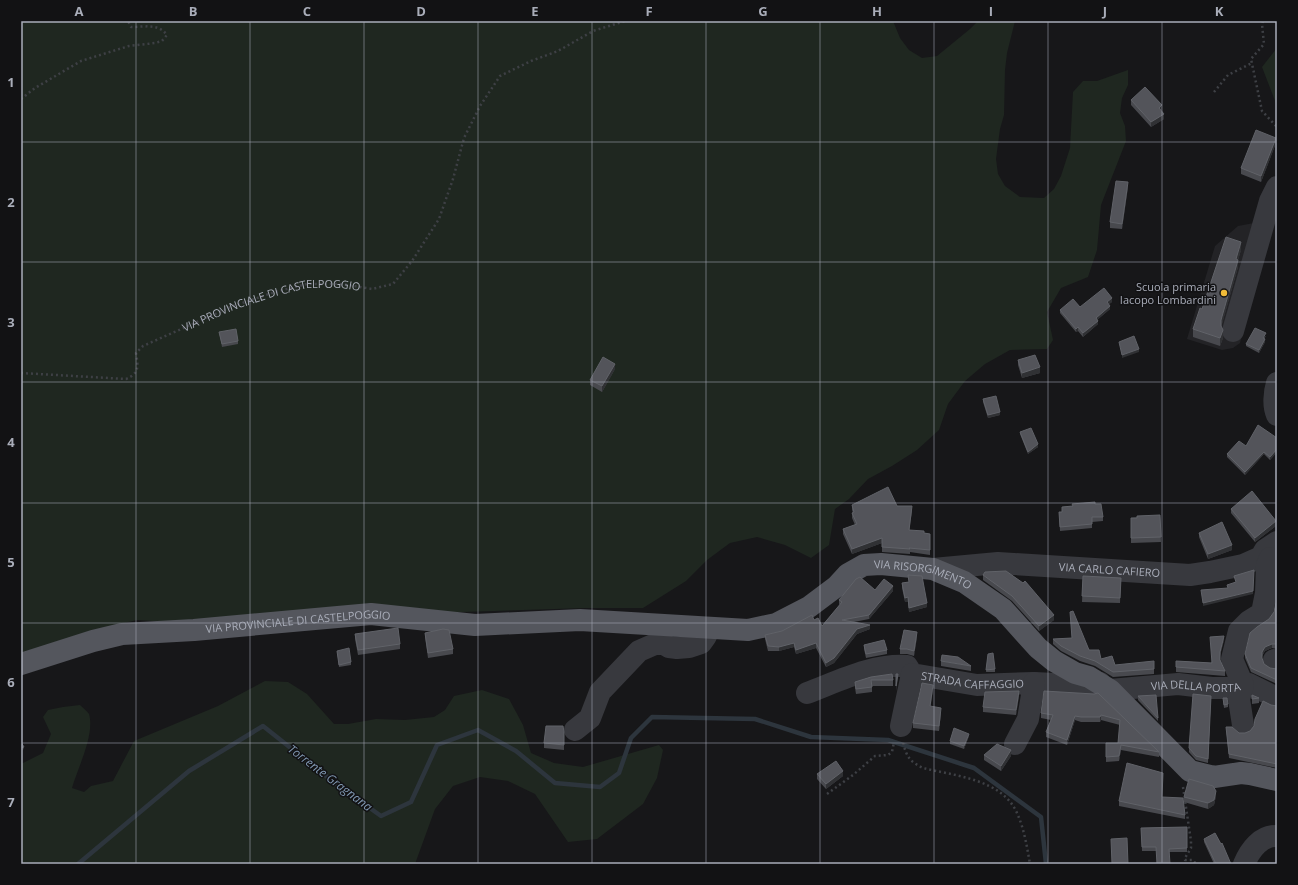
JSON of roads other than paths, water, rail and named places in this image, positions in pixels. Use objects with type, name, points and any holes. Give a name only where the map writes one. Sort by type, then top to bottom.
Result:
[{"type":"main road","name":"VIA RISORGIMENTO","points":[[580,620],[748,630],[776,624],[809,607],[837,586],[848,574],[864,565],[881,564],[932,569],[964,582],[1004,609],[1038,648],[1054,662],[1075,673],[1089,677],[1105,687],[1190,771],[1214,777],[1241,773],[1277,780]]},
{"type":"main road","name":"VIA PROVINCIALE DI CASTELPOGGIO","points":[[21,664],[93,640],[122,634],[194,630],[370,614],[475,624],[580,620]]},
{"type":"street","points":[[1233,331],[1270,201],[1277,187]]},
{"type":"street","points":[[1277,383],[1274,399],[1277,415]]},
{"type":"street","points":[[1243,725],[1239,699],[1243,685],[1232,658],[1239,631],[1249,621],[1262,613],[1266,593],[1267,565],[1272,551]]},
{"type":"street","name":"VIA CARLO CAFIERO","points":[[932,569],[998,563],[1190,575],[1243,565],[1272,551]]},
{"type":"street","points":[[575,730],[590,718],[600,692],[639,651],[655,644],[664,644],[669,647],[677,648],[689,647],[701,643],[709,628]]},
{"type":"street","name":"STRADA CAFFAGGIO","points":[[807,693],[852,676],[887,666],[907,666],[912,674],[901,731]]},
{"type":"street","name":"STRADA CAFFAGGIO","points":[[912,674],[977,685],[1034,683],[1105,687]]},
{"type":"street","name":"STRADA CAFFAGGIO","points":[[1014,744],[1028,719],[1034,683]]},
{"type":"street","name":"VIA DELLA PORTA","points":[[1105,687],[1178,684],[1212,688],[1233,688],[1249,684],[1277,698]]},
{"type":"street","points":[[1246,859],[1258,842],[1272,835],[1277,838]]},
{"type":"waterway","name":"Torrente Gragnana","points":[[78,864],[189,771],[263,726],[331,780],[381,816],[411,802],[437,745],[478,730],[516,751],[555,783],[600,787],[619,773],[631,738],[652,717],[755,719],[811,737],[888,740],[974,768],[1041,817],[1046,864]]},
{"type":"place","name":"Scuola primaria Iacopo Lombardini","points":[[1224,293]]}]
